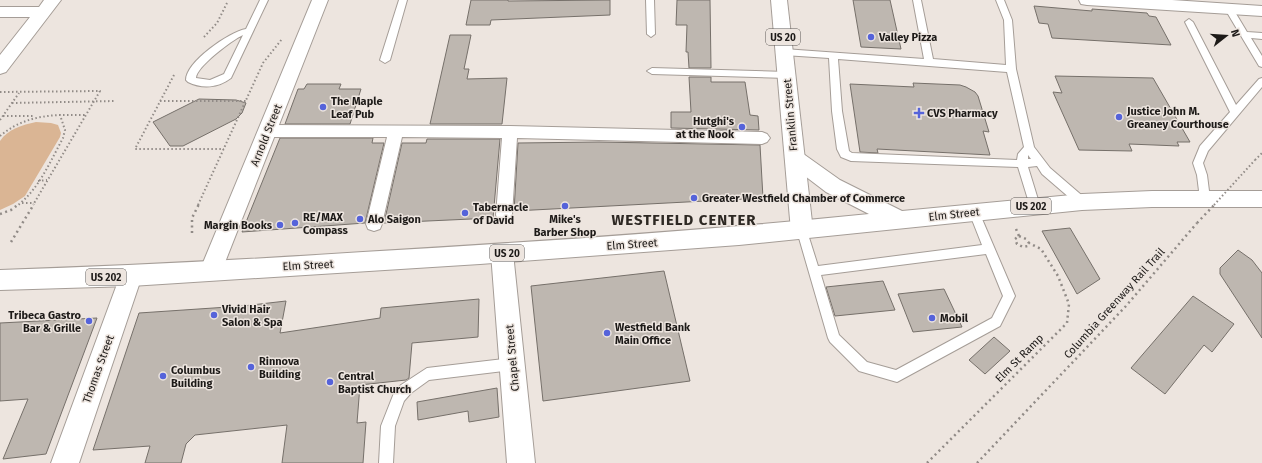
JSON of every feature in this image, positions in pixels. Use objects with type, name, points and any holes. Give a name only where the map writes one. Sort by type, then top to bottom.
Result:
[{"type":"main road","name":"Arnold Street","points":[[211,270],[320,0]]},
{"type":"main road","name":"Franklin Street","points":[[779,0],[802,231]]},
{"type":"main road","points":[[1089,0],[1262,11]]},
{"type":"main road","points":[[0,12],[48,6]]},
{"type":"main road","points":[[0,68],[48,6]]},
{"type":"main road","points":[[794,158],[832,186],[900,220]]},
{"type":"main road","name":"Elm Street","points":[[0,280],[131,276],[502,253],[802,231],[1082,202],[1262,199]]},
{"type":"main road","name":"Chapel Street","points":[[502,253],[522,463]]},
{"type":"main road","name":"Thomas Street","points":[[65,463],[131,276]]},
{"type":"street","points":[[268,131],[510,132],[762,138]]},
{"type":"street","points":[[374,224],[396,131]]},
{"type":"street","points":[[504,215],[510,132]]},
{"type":"lane","points":[[248,31],[237,33],[230,38],[194,70],[191,74],[190,80],[202,83],[213,83],[223,81],[228,76],[264,0]]},
{"type":"lane","points":[[385,60],[403,0]]},
{"type":"lane","points":[[650,0],[651,34]]},
{"type":"lane","points":[[917,0],[929,62]]},
{"type":"lane","points":[[1000,0],[1008,20],[1011,69],[1029,148],[1046,171],[1082,202]]},
{"type":"lane","points":[[1229,9],[1262,64]]},
{"type":"lane","points":[[1189,22],[1236,112]]},
{"type":"lane","points":[[1244,35],[1262,36]]},
{"type":"lane","points":[[784,52],[1011,69]]},
{"type":"lane","points":[[832,55],[837,112],[841,144],[844,154],[851,157],[1022,163],[1039,162]]},
{"type":"lane","points":[[652,71],[786,75]]},
{"type":"lane","points":[[1205,199],[1202,175],[1198,163],[1204,149],[1262,80]]},
{"type":"lane","points":[[1029,148],[1023,154],[1022,163],[1035,206]]},
{"type":"lane","points":[[802,231],[834,338],[863,367],[896,376],[996,322],[1009,296],[974,212]]},
{"type":"lane","points":[[814,271],[990,249]]},
{"type":"lane","points":[[386,463],[388,426],[399,397],[406,390],[427,374],[512,364]]},
{"type":"path","points":[[202,39],[217,24],[228,3]]},
{"type":"path","points":[[192,233],[192,218],[263,63],[282,39]]},
{"type":"path","points":[[175,73],[135,149],[224,149]]},
{"type":"path","points":[[0,92],[100,91],[11,242]]},
{"type":"path","points":[[0,120],[20,92]]},
{"type":"path","points":[[160,101],[246,101]]},
{"type":"path","points":[[12,103],[115,102]]},
{"type":"path","points":[[3,116],[86,115]]},
{"type":"path","points":[[0,135],[17,124],[38,116]]},
{"type":"path","points":[[22,203],[38,180],[63,138],[65,130],[60,116]]},
{"type":"path","points":[[56,150],[66,150]]},
{"type":"path","name":"Columbia Greenway Rail Trail","points":[[977,463],[1126,306],[1197,223],[1262,153]]},
{"type":"path","points":[[50,160],[60,160]]},
{"type":"path","points":[[44,170],[54,170]]},
{"type":"path","points":[[38,180],[48,180]]},
{"type":"path","points":[[0,214],[22,203],[34,202]]},
{"type":"path","points":[[1016,229],[1019,236],[1026,239],[1029,243],[1028,246],[1018,246],[1015,239],[1019,236]]},
{"type":"path","name":"Elm St Ramp","points":[[927,463],[1067,323],[1070,314],[1066,294],[1042,250],[1029,243]]},
{"type":"shaded area","points":[[36,122],[58,125],[61,133],[60,137],[25,196],[0,210],[0,141],[7,133],[21,126]]},
{"type":"building","points":[[471,0],[610,0],[610,15],[491,20],[490,25],[466,25]]},
{"type":"building","points":[[677,0],[710,0],[711,68],[689,68],[688,52],[686,52],[687,25],[676,25]]},
{"type":"building","points":[[853,0],[890,0],[901,49],[861,47]]},
{"type":"building","points":[[1034,6],[1092,11],[1092,9],[1147,13],[1149,16],[1156,17],[1171,45],[1052,38],[1048,24],[1039,23]]},
{"type":"building","points":[[450,35],[471,35],[464,69],[469,69],[467,79],[507,78],[502,124],[430,124]]},
{"type":"building","name":"Justice John M. Greaney Courthouse","points":[[1055,76],[1153,78],[1190,142],[1177,142],[1179,146],[1129,144],[1132,151],[1079,150],[1053,92],[1062,93]]},
{"type":"building","points":[[689,77],[711,77],[711,82],[745,82],[750,115],[758,116],[759,130],[671,128],[671,112],[691,112]]},
{"type":"building","name":"CVS Pharmacy","points":[[913,83],[960,85],[975,92],[978,96],[989,132],[983,131],[990,155],[877,149],[878,153],[860,152],[850,84],[914,87]]},
{"type":"building","name":"The Maple Leaf Pub","points":[[307,84],[341,84],[339,89],[361,89],[350,124],[285,124],[298,89],[304,89]]},
{"type":"building","points":[[199,99],[236,100],[246,103],[242,113],[236,119],[183,146],[170,146],[153,122]]},
{"type":"building","points":[[280,138],[373,138],[372,143],[384,143],[365,223],[242,232]]},
{"type":"building","points":[[427,139],[500,139],[493,218],[384,223],[402,143],[426,143]]},
{"type":"building","points":[[599,142],[760,145],[763,198],[514,211],[518,143]]},
{"type":"building","points":[[1070,228],[1100,279],[1077,294],[1042,231]]},
{"type":"building","points":[[1238,250],[1252,260],[1262,273],[1262,338],[1220,274],[1220,268]]},
{"type":"building","name":"Westfield Bank Main Office","points":[[664,271],[690,381],[543,401],[531,286]]},
{"type":"building","points":[[883,281],[895,310],[835,316],[826,287]]},
{"type":"building","name":"Mobil","points":[[944,289],[962,327],[913,332],[898,294]]},
{"type":"building","points":[[1193,296],[1234,324],[1212,352],[1204,345],[1165,394],[1131,368]]},
{"type":"building","points":[[479,299],[478,337],[412,343],[409,378],[406,380],[360,385],[357,423],[366,422],[363,463],[282,463],[287,425],[195,435],[186,444],[181,463],[145,463],[150,446],[93,450],[139,313],[243,306],[286,301],[280,333],[380,318],[381,308]]},
{"type":"building","points":[[97,318],[46,454],[3,459],[28,399],[0,401],[0,323]]},
{"type":"building","points":[[994,337],[1010,351],[985,374],[969,360]]},
{"type":"building","points":[[497,388],[499,417],[469,422],[468,411],[418,420],[417,402]]},
{"type":"place","name":"Valley Pizza","points":[[871,37]]},
{"type":"place","name":"The Maple Leaf Pub","points":[[323,107]]},
{"type":"place","name":"CVS Pharmacy","points":[[919,113]]},
{"type":"place","name":"Justice John M. Greaney Courthouse","points":[[1119,117]]},
{"type":"place","name":"Hutghi's at the Nook","points":[[742,127]]},
{"type":"place","name":"Greater Westfield Chamber of Commerce","points":[[694,198]]},
{"type":"place","name":"Mike's Barber Shop","points":[[565,206]]},
{"type":"place","name":"Tabernacle of David","points":[[465,213]]},
{"type":"place","name":"Alo Saigon","points":[[360,219]]},
{"type":"place","name":"RE/MAX Compass","points":[[295,223]]},
{"type":"place","name":"Margin Books","points":[[280,225]]},
{"type":"place","name":"Vivid Hair Salon & Spa","points":[[214,315]]},
{"type":"place","name":"Mobil","points":[[932,318]]},
{"type":"place","name":"Tribeca Gastro Bar & Grille","points":[[89,321]]},
{"type":"place","name":"Westfield Bank Main Office","points":[[607,333]]},
{"type":"place","name":"Rinnova Building","points":[[251,367]]},
{"type":"place","name":"Columbus Building","points":[[163,376]]},
{"type":"place","name":"Central Baptist Church","points":[[330,382]]},
{"type":"district","name":"WESTFIELD CENTER","points":[[684,220]]}]
